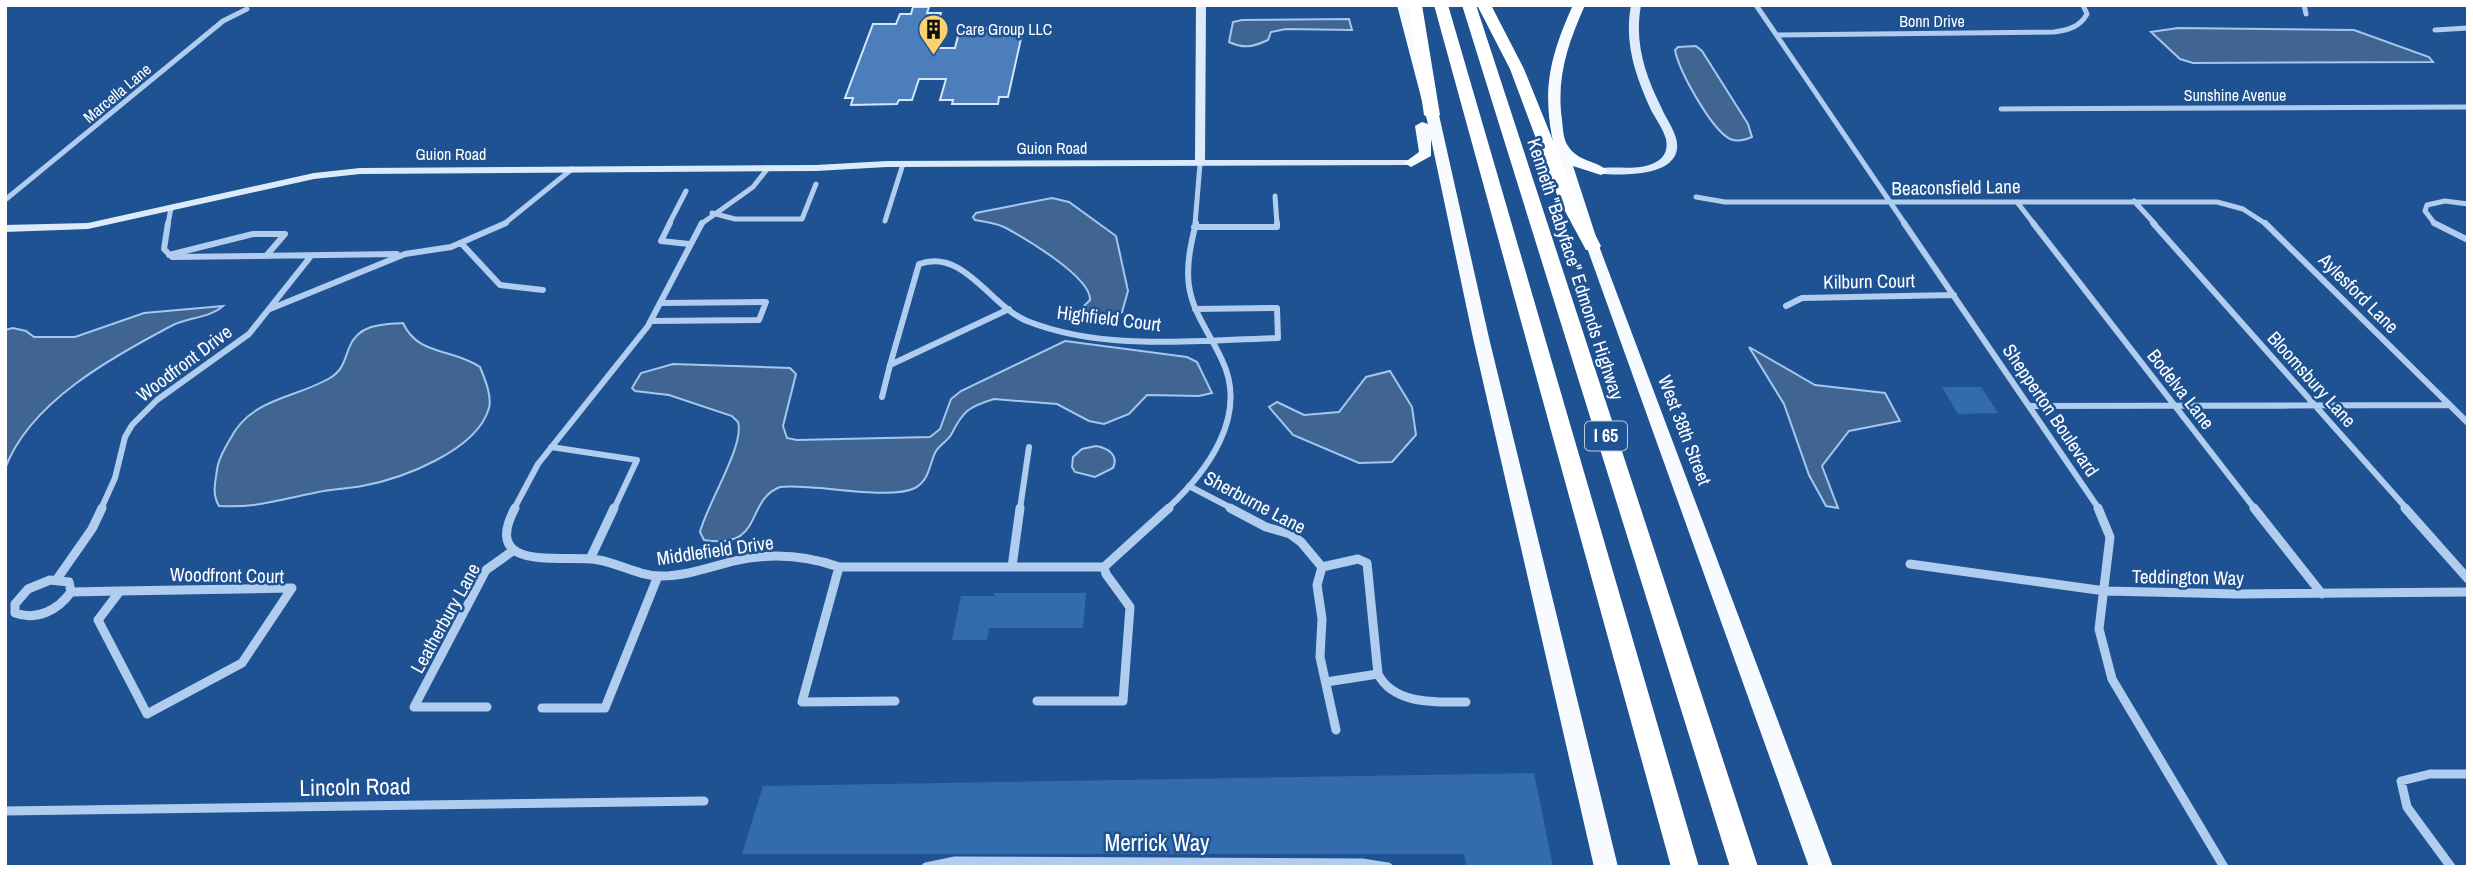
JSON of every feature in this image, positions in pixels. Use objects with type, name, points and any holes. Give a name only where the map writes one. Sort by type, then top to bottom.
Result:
[{"type":"highway","name":"I 65","points":[[1441,5],[1685,867]]},
{"type":"highway","name":"Kenneth \"Babyface\" Edmonds Highway","points":[[1469,5],[1744,867]]},
{"type":"highway","points":[[1484,5],[1517,69],[1568,200],[1592,246]]},
{"type":"highway","points":[[1407,8],[1432,115]]},
{"type":"main road","name":"West 38th Street","points":[[1580,5],[1561,47],[1555,73],[1555,118],[1560,147],[1592,246],[1821,867]]},
{"type":"main road","points":[[1407,8],[1404,41],[1427,146],[1423,156],[1410,163]]},
{"type":"main road","points":[[1432,115],[1455,227],[1606,867]]},
{"type":"main road","points":[[1560,147],[1577,163],[1601,171]]},
{"type":"main road","points":[[1410,163],[1423,167],[1433,177],[1455,227]]},
{"type":"main road","points":[[1576,193],[1587,177],[1601,171]]},
{"type":"street","points":[[1200,164],[1201,5]]},
{"type":"street","points":[[1601,171],[1653,167],[1668,159],[1673,151],[1671,139],[1636,58],[1632,37],[1636,5]]},
{"type":"street","name":"Shepperton Boulevard","points":[[1756,5],[2098,508],[2109,537],[2099,629],[2112,679],[2224,867]]},
{"type":"street","name":"Bonn Drive","points":[[1777,35],[2054,32],[2077,26],[2084,21],[2087,13],[2083,5]]},
{"type":"street","points":[[2304,5],[2306,14]]},
{"type":"street","name":"Marcella Lane","points":[[5,200],[223,21],[247,9]]},
{"type":"street","points":[[2435,30],[2468,28]]},
{"type":"street","name":"Sunshine Avenue","points":[[2001,109],[2468,107]]},
{"type":"street","name":"Guion Road","points":[[5,229],[88,226],[314,176],[349,172],[903,164],[1410,163]]},
{"type":"street","points":[[885,221],[903,164]]},
{"type":"street","name":"Sherburne Lane","points":[[1104,567],[1189,486],[1220,443],[1230,409],[1227,372],[1195,309],[1188,272],[1198,210],[1200,164]]},
{"type":"street","points":[[514,551],[506,538],[507,523],[538,464],[651,321],[700,224],[712,213],[752,190],[768,168]]},
{"type":"street","points":[[172,208],[164,249],[168,255],[178,258],[405,254],[460,243],[508,223],[572,169]]},
{"type":"street","points":[[712,213],[735,219],[802,219],[816,184]]},
{"type":"street","points":[[686,191],[661,241],[689,244]]},
{"type":"street","points":[[1194,227],[1277,227],[1275,196]]},
{"type":"street","name":"Beaconsfield Lane","points":[[1696,197],[1725,202],[2217,202]]},
{"type":"street","name":"Bloomsbury Lane","points":[[2134,201],[2468,579]]},
{"type":"street","name":"Bodelva Lane","points":[[2017,202],[2172,405],[2322,594]]},
{"type":"street","name":"Aylesford Lane","points":[[2217,202],[2243,209],[2264,222],[2468,423]]},
{"type":"street","points":[[2468,204],[2436,202],[2427,205],[2425,211],[2436,226],[2468,240]]},
{"type":"street","points":[[168,255],[253,234],[285,234],[266,257]]},
{"type":"street","points":[[460,243],[500,285],[543,290]]},
{"type":"street","points":[[269,309],[405,254]]},
{"type":"street","name":"Woodfront Drive","points":[[57,579],[92,529],[116,478],[125,437],[132,425],[157,400],[246,337],[311,256]]},
{"type":"street","name":"Highfield Court","points":[[881,397],[921,262],[939,262],[959,268],[1025,321],[1087,335],[1148,341],[1211,339]]},
{"type":"street","name":"Kilburn Court","points":[[1786,306],[1802,298],[1954,295]]},
{"type":"street","points":[[651,321],[759,320],[765,302],[660,303]]},
{"type":"street","points":[[890,365],[1009,309]]},
{"type":"street","points":[[1195,309],[1277,309],[1279,338],[1211,339]]},
{"type":"street","points":[[2029,406],[2450,405]]},
{"type":"street","points":[[551,447],[636,460],[590,559]]},
{"type":"street","points":[[1012,567],[1029,447]]},
{"type":"street","name":"Sherburne Lane","points":[[1189,486],[1266,527],[1298,539],[1322,567]]},
{"type":"street","name":"Middlefield Drive","points":[[514,551],[534,558],[590,559],[658,576],[691,573],[767,556],[799,556],[839,567],[1104,567]]},
{"type":"street","name":"Leatherbury Lane","points":[[487,707],[414,707],[486,570],[514,551]]},
{"type":"street","points":[[1336,730],[1320,657],[1322,619],[1317,585],[1322,567],[1338,563],[1358,559],[1367,563],[1378,674],[1387,687],[1422,702],[1466,702]]},
{"type":"street","name":"Teddington Way","points":[[1910,564],[2105,592],[2468,593]]},
{"type":"street","points":[[839,567],[802,702],[895,701]]},
{"type":"street","points":[[1037,701],[1123,701],[1130,607],[1106,574],[1104,567]]},
{"type":"street","points":[[542,708],[605,708],[658,576]]},
{"type":"street","points":[[57,579],[69,582],[71,592],[61,603],[38,615],[18,615],[10,604],[36,585],[57,579]]},
{"type":"street","name":"Woodfront Court","points":[[71,592],[120,590],[292,588],[242,663],[147,714],[98,620],[120,590]]},
{"type":"street","points":[[1326,682],[1378,674]]},
{"type":"street","points":[[2451,867],[2407,807],[2401,781],[2430,774],[2468,774]]},
{"type":"street","name":"Lincoln Road","points":[[5,811],[704,802]]},
{"type":"street","name":"Merrick Way","points":[[926,867],[955,861],[1362,863],[1388,867]]},
{"type":"shaded area","points":[[1349,19],[1352,30],[1286,29],[1271,32],[1268,40],[1253,46],[1239,46],[1229,42],[1233,22],[1242,20]]},
{"type":"shaded area","points":[[2178,28],[2354,30],[2429,57],[2433,62],[2193,63],[2180,59],[2151,32]]},
{"type":"shaded area","points":[[1696,46],[1702,51],[1748,124],[1752,137],[1730,139],[1714,124],[1697,99],[1675,50],[1678,47]]},
{"type":"shaded area","points":[[1052,198],[1069,202],[1116,236],[1128,291],[1122,312],[1117,315],[1084,315],[1082,308],[1090,300],[1087,291],[1069,270],[1006,228],[975,220],[973,217],[976,213]]},
{"type":"shaded area","points":[[223,306],[212,313],[173,325],[125,351],[76,384],[53,402],[33,423],[17,445],[5,469],[5,330],[13,328],[26,331],[34,337],[75,337],[144,313]]},
{"type":"shaded area","points":[[403,323],[417,341],[480,367],[490,403],[482,423],[470,437],[436,460],[397,477],[256,505],[219,506],[215,489],[219,462],[238,427],[249,416],[274,401],[316,385],[338,372],[358,334],[379,325]]},
{"type":"shaded area","points":[[1065,341],[1187,357],[1197,362],[1212,393],[1199,396],[1147,395],[1129,414],[1104,424],[1089,421],[1057,404],[994,399],[963,415],[936,451],[924,481],[915,488],[887,493],[780,487],[769,494],[745,531],[737,538],[723,541],[704,540],[700,532],[731,460],[739,432],[738,422],[732,416],[669,395],[635,391],[632,388],[641,373],[673,364],[790,368],[796,374],[783,426],[787,438],[930,437],[940,429],[951,399],[961,391]]},
{"type":"shaded area","points":[[1749,347],[1815,385],[1885,393],[1900,421],[1849,431],[1822,466],[1838,508],[1826,506],[1809,475],[1784,404]]},
{"type":"shaded area","points":[[1390,371],[1412,407],[1416,435],[1392,462],[1359,463],[1293,435],[1269,407],[1277,402],[1304,415],[1339,412],[1366,377]]},
{"type":"shaded area","points":[[1942,387],[1981,387],[1998,413],[1958,414]]},
{"type":"shaded area","points":[[1096,446],[1111,453],[1115,459],[1113,468],[1095,477],[1075,472],[1072,467],[1073,457],[1082,449]]},
{"type":"shaded area","points":[[994,593],[1086,593],[1083,628],[989,628],[987,640],[952,640],[961,596],[994,596]]},
{"type":"shaded area","points":[[1534,773],[1553,867],[1467,867],[1464,854],[742,854],[763,786]]},
{"type":"building","name":"Care Group LLC","points":[[913,7],[929,7],[927,13],[941,13],[930,48],[955,48],[959,32],[972,32],[973,28],[1015,28],[1014,34],[1022,34],[1008,97],[999,97],[998,104],[952,104],[953,100],[940,100],[946,79],[919,79],[912,100],[899,100],[897,104],[851,105],[853,98],[845,98],[873,24],[896,24],[900,14],[911,14]]},
{"type":"place","name":"Care Group LLC","points":[[933,56]]}]
